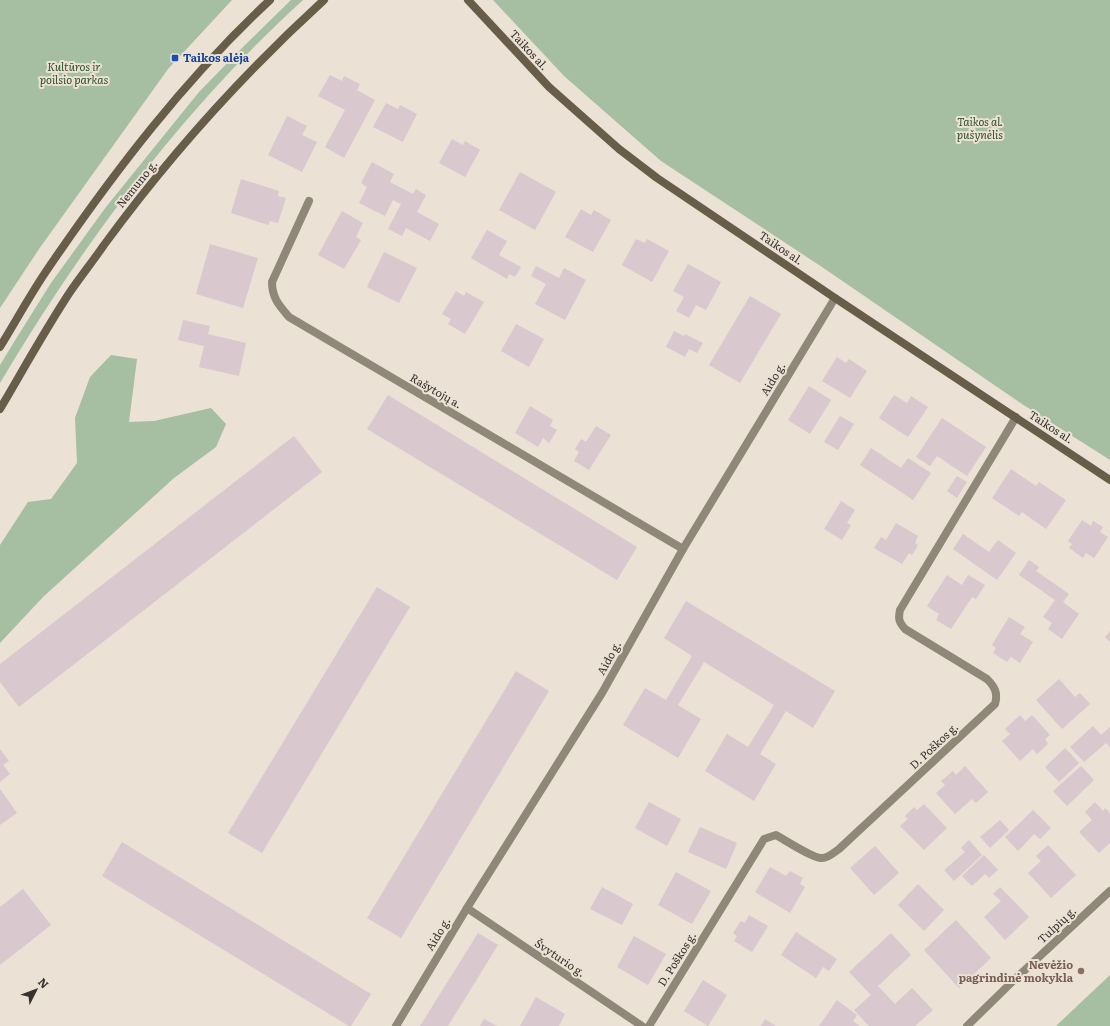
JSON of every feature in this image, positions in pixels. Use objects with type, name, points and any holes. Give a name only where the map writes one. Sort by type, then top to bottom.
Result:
[{"type":"main road","name":"Nemuno g.","points":[[0,347],[48,268],[105,189],[165,110],[220,49],[270,0]]},
{"type":"main road","name":"Nemuno g.","points":[[0,409],[70,292],[130,210],[216,108],[292,29],[324,0]]},
{"type":"main road","name":"Taikos al.","points":[[468,0],[549,87],[619,149],[658,178],[835,298],[1110,480]]},
{"type":"street","name":"Rašytojų a.","points":[[309,201],[272,282],[272,291],[277,303],[289,316],[683,549]]},
{"type":"street","name":"Aido g.","points":[[396,1026],[466,908],[602,693],[683,549],[835,298]]},
{"type":"street","name":"D. Poškos g.","points":[[649,1026],[764,840],[776,835],[813,856],[821,859],[830,856],[995,704],[997,696],[995,689],[987,680],[905,629],[899,622],[898,617],[900,610],[1016,417]]},
{"type":"street","name":"Tulpių g.","points":[[968,1026],[1014,980],[1110,890]]},
{"type":"street","name":"Švyturio g.","points":[[466,908],[642,1026]]},
{"type":"green space","name":"Kultūros ir poilsio parkas","points":[[0,0],[232,0],[168,69],[39,249],[0,308]]},
{"type":"green space","points":[[291,0],[303,0],[259,42],[216,87],[137,180],[100,229],[65,280],[0,383],[0,365],[51,283],[106,207],[199,92]]},
{"type":"green space","name":"Taikos al. pušynėlis","points":[[493,0],[1110,0],[1110,460],[1022,404],[822,267],[661,161],[564,76]]},
{"type":"green space","points":[[111,355],[137,359],[129,422],[154,421],[211,408],[226,424],[216,447],[174,478],[43,597],[0,643],[0,545],[28,502],[51,499],[77,463],[75,418],[90,377]]},
{"type":"green space","points":[[1110,975],[1110,1026],[1056,1026]]},
{"type":"building","points":[[330,75],[342,81],[344,76],[360,84],[357,90],[375,100],[344,158],[325,147],[345,110],[318,96]]},
{"type":"building","points":[[386,103],[398,109],[400,105],[417,114],[403,142],[373,127]]},
{"type":"building","points":[[287,116],[307,126],[302,135],[317,142],[302,172],[268,155]]},
{"type":"building","points":[[452,139],[463,145],[465,141],[480,150],[465,177],[439,163]]},
{"type":"building","points":[[372,162],[394,174],[390,182],[413,194],[416,189],[426,195],[417,212],[439,224],[430,241],[406,228],[402,236],[388,229],[401,204],[393,200],[385,216],[359,203],[367,187],[361,183]]},
{"type":"building","points":[[520,172],[556,192],[535,230],[499,210]]},
{"type":"building","points":[[241,179],[279,191],[278,196],[286,198],[278,223],[270,221],[268,225],[231,213]]},
{"type":"building","points":[[581,209],[591,215],[594,210],[611,220],[593,252],[565,237]]},
{"type":"building","points":[[342,211],[363,223],[356,237],[361,240],[344,269],[318,255]]},
{"type":"building","points":[[487,230],[507,241],[499,255],[521,267],[515,277],[509,274],[507,279],[471,258]]},
{"type":"building","points":[[636,239],[645,243],[647,239],[669,251],[652,282],[622,265]]},
{"type":"building","points":[[210,244],[258,258],[243,308],[196,294]]},
{"type":"building","points":[[384,252],[417,268],[399,303],[367,287]]},
{"type":"building","points":[[688,264],[721,282],[706,310],[696,305],[689,318],[676,311],[684,297],[673,291]]},
{"type":"building","points":[[536,266],[559,278],[564,268],[586,280],[565,320],[535,304],[546,284],[531,276]]},
{"type":"building","points":[[456,291],[464,296],[466,292],[484,302],[465,334],[448,324],[451,319],[442,314]]},
{"type":"building","points":[[750,296],[781,314],[740,383],[709,365]]},
{"type":"building","points":[[183,320],[210,326],[208,334],[246,343],[239,376],[199,367],[204,346],[178,340]]},
{"type":"building","points":[[516,324],[544,339],[529,367],[501,351]]},
{"type":"building","points":[[674,331],[684,336],[685,334],[703,343],[697,353],[689,349],[685,357],[666,347]]},
{"type":"building","points":[[837,357],[846,363],[849,359],[867,371],[850,398],[822,381]]},
{"type":"building","points":[[809,386],[831,400],[810,434],[788,420]]},
{"type":"building","points":[[388,395],[637,547],[617,580],[367,429]]},
{"type":"building","points":[[894,395],[907,403],[911,396],[928,407],[908,437],[879,418]]},
{"type":"building","points":[[530,406],[553,420],[550,426],[557,430],[549,443],[543,438],[538,447],[515,433]]},
{"type":"building","points":[[840,416],[854,424],[838,450],[824,442]]},
{"type":"building","points":[[942,418],[986,447],[967,476],[937,456],[930,466],[916,457]]},
{"type":"building","points":[[596,426],[611,435],[589,470],[574,461],[579,452],[575,449],[581,439],[586,442]]},
{"type":"building","points":[[294,436],[322,472],[19,707],[0,682],[0,664]]},
{"type":"building","points":[[871,448],[901,468],[908,458],[931,473],[913,500],[860,465]]},
{"type":"building","points":[[1011,469],[1036,486],[1039,482],[1066,500],[1046,529],[1022,512],[1019,516],[992,498]]},
{"type":"building","points":[[957,476],[967,482],[957,498],[947,491]]},
{"type":"building","points":[[841,501],[855,510],[847,523],[851,525],[842,540],[824,529]]},
{"type":"building","points":[[1082,520],[1091,526],[1093,521],[1103,527],[1100,532],[1108,537],[1094,558],[1086,553],[1083,558],[1069,548],[1072,544],[1068,541]]},
{"type":"building","points":[[896,523],[918,536],[915,543],[918,545],[912,555],[909,553],[902,564],[874,548],[881,537],[886,540]]},
{"type":"building","points":[[963,534],[989,552],[998,540],[1016,553],[997,580],[953,549]]},
{"type":"building","points":[[1029,560],[1039,567],[1036,571],[1069,594],[1063,602],[1079,614],[1062,639],[1048,629],[1052,623],[1043,617],[1055,600],[1019,575]]},
{"type":"building","points":[[947,575],[962,585],[968,575],[985,585],[976,599],[972,597],[951,629],[936,620],[939,614],[927,606]]},
{"type":"building","points":[[377,587],[410,607],[262,853],[228,833]]},
{"type":"building","points":[[686,601],[835,691],[813,728],[786,711],[760,754],[776,764],[754,801],[705,771],[727,734],[748,747],[774,705],[704,662],[678,705],[701,719],[678,758],[623,725],[645,688],[666,700],[692,656],[664,638]]},
{"type":"building","points":[[1009,617],[1025,627],[1020,634],[1033,642],[1020,663],[1011,657],[1007,662],[993,653],[996,648],[992,645]]},
{"type":"building","points":[[1110,631],[1110,642],[1105,637]]},
{"type":"building","points":[[516,671],[549,691],[401,938],[367,918]]},
{"type":"building","points":[[1059,679],[1075,697],[1080,693],[1090,704],[1062,729],[1036,700]]},
{"type":"building","points":[[1020,715],[1025,721],[1032,715],[1050,735],[1045,739],[1048,744],[1037,754],[1033,749],[1020,761],[1002,741],[1010,734],[1005,729]]},
{"type":"building","points":[[1093,726],[1101,735],[1110,727],[1110,747],[1106,743],[1084,762],[1070,747]]},
{"type":"building","points":[[1065,748],[1079,763],[1059,782],[1045,767]]},
{"type":"building","points":[[0,749],[9,761],[3,765],[10,774],[0,782]]},
{"type":"building","points":[[965,766],[988,792],[976,803],[972,799],[955,814],[936,793],[945,785],[941,781],[953,771],[956,775]]},
{"type":"building","points":[[1081,766],[1094,780],[1067,806],[1053,791]]},
{"type":"building","points":[[0,789],[17,813],[0,825]]},
{"type":"building","points":[[649,802],[681,819],[667,846],[635,828]]},
{"type":"building","points":[[1095,802],[1103,811],[1105,808],[1110,813],[1110,843],[1099,853],[1079,832],[1092,820],[1085,812]]},
{"type":"building","points":[[924,804],[947,828],[924,850],[900,826],[908,819],[905,816],[914,807],[917,810]]},
{"type":"building","points":[[1033,810],[1051,828],[1040,839],[1034,834],[1018,851],[1005,837]]},
{"type":"building","points":[[1000,820],[1009,830],[990,848],[980,837]]},
{"type":"building","points":[[700,827],[737,843],[726,869],[688,852]]},
{"type":"building","points":[[969,840],[982,855],[954,881],[944,870],[965,852],[961,848]]},
{"type":"building","points":[[122,842],[371,994],[351,1026],[102,876]]},
{"type":"building","points":[[1048,845],[1076,875],[1051,898],[1028,873],[1041,861],[1036,856]]},
{"type":"building","points":[[875,846],[899,873],[874,895],[850,868]]},
{"type":"building","points":[[984,855],[998,870],[989,878],[985,874],[972,886],[962,876]]},
{"type":"building","points":[[770,867],[786,876],[790,871],[803,878],[800,884],[805,887],[790,913],[755,892]]},
{"type":"building","points":[[676,872],[711,891],[692,924],[658,905]]},
{"type":"building","points":[[918,884],[944,910],[924,931],[898,905]]},
{"type":"building","points":[[602,887],[633,904],[622,925],[590,909]]},
{"type":"building","points":[[1000,887],[1029,917],[1005,940],[984,917],[1001,901],[993,894]]},
{"type":"building","points":[[23,889],[51,925],[0,965],[0,907]]},
{"type":"building","points":[[749,915],[768,926],[752,952],[734,941],[737,936],[733,933],[741,921],[745,923]]},
{"type":"building","points":[[956,920],[991,958],[959,988],[924,950]]},
{"type":"building","points":[[796,932],[837,959],[829,971],[823,967],[816,978],[781,955]]},
{"type":"building","points":[[478,933],[498,945],[448,1026],[420,1026]]},
{"type":"building","points":[[891,933],[911,955],[878,986],[895,1004],[912,988],[933,1010],[915,1026],[869,1026],[854,1010],[871,995],[849,972]]},
{"type":"building","points":[[634,936],[666,954],[648,985],[617,967]]},
{"type":"building","points":[[703,980],[727,995],[708,1026],[684,1011]]},
{"type":"building","points":[[536,997],[565,1014],[559,1026],[520,1026]]},
{"type":"building","points":[[837,1000],[857,1015],[853,1021],[860,1026],[819,1026]]},
{"type":"building","points":[[484,1019],[497,1026],[480,1026]]},
{"type":"building","points":[[765,1019],[776,1026],[761,1026]]},
{"type":"place","name":"Taikos alėja","points":[[175,58]]},
{"type":"place","name":"Nevėžio pagrindinė mokykla","points":[[1081,971]]}]
